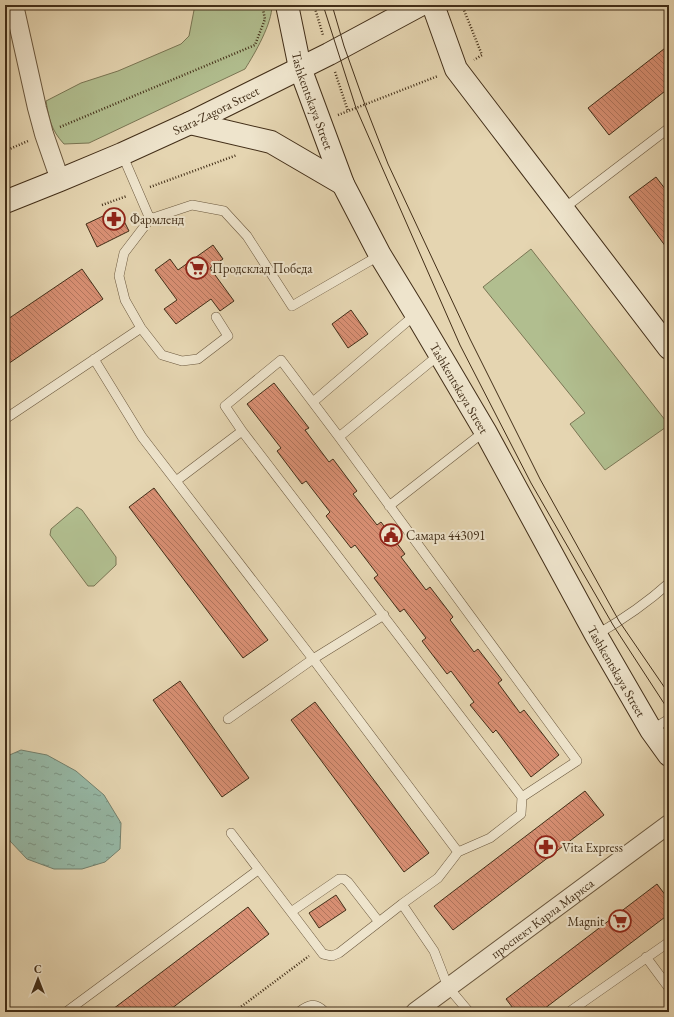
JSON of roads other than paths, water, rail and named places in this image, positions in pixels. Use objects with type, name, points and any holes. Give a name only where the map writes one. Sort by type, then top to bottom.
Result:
[{"type":"main road","name":"Tashkentskaya Street","points":[[287,5],[300,68],[343,184],[380,255],[485,431],[596,636],[660,725],[669,755]]},
{"type":"main road","name":"Stara-Zagora Street","points":[[5,202],[122,154],[190,123],[329,54],[420,5]]},
{"type":"main road","points":[[433,5],[456,68],[669,348]]},
{"type":"main road","points":[[190,123],[271,142],[343,184]]},
{"type":"street","points":[[14,5],[37,108],[44,134],[60,180]]},
{"type":"street","name":"проспект Карла Маркса","points":[[415,1012],[448,986],[669,824]]},
{"type":"lane","points":[[563,209],[669,128]]},
{"type":"lane","points":[[122,154],[150,219]]},
{"type":"lane","points":[[216,317],[228,336],[198,359],[182,361],[162,355],[141,328],[125,300],[119,276],[124,253],[150,219],[192,205],[224,211],[247,236],[292,306],[380,255]]},
{"type":"lane","points":[[313,402],[416,314]]},
{"type":"lane","points":[[5,419],[141,328]]},
{"type":"lane","points":[[339,437],[440,354]]},
{"type":"lane","points":[[94,359],[142,437],[313,659],[458,852]]},
{"type":"lane","points":[[231,834],[323,954],[332,956],[340,954],[402,904],[438,878],[458,852],[490,838],[521,814],[522,797],[242,431],[225,406],[280,360],[339,437],[577,761],[522,797]]},
{"type":"lane","points":[[176,481],[242,431]]},
{"type":"lane","points":[[389,506],[485,431]]},
{"type":"lane","points":[[596,636],[654,596],[669,583]]},
{"type":"lane","points":[[228,719],[313,659],[384,615]]},
{"type":"lane","points":[[66,1012],[258,870]]},
{"type":"lane","points":[[291,912],[340,879],[344,879],[348,882],[379,922]]},
{"type":"lane","points":[[402,904],[434,951],[448,986],[470,1012]]},
{"type":"lane","points":[[569,1012],[579,1009],[646,957],[669,942]]},
{"type":"lane","points":[[646,957],[669,988]]},
{"type":"lane","points":[[299,1012],[306,1006],[313,1005],[318,1006],[325,1012]]},
{"type":"water","points":[[21,750],[47,755],[76,771],[104,795],[121,823],[120,849],[105,862],[82,869],[54,869],[27,859],[10,841],[5,829],[5,757]]},
{"type":"tram line","points":[[323,5],[356,108],[460,345],[531,483],[613,625],[669,711]]},
{"type":"tram line","points":[[332,5],[344,46],[388,164],[470,339],[540,479],[619,621],[669,694]]},
{"type":"place","name":"Фармленд","points":[[114,219]]},
{"type":"place","name":"Продсклад Победа","points":[[197,268]]},
{"type":"place","name":"Самара 443091","points":[[391,535]]},
{"type":"place","name":"Vita Express","points":[[546,847]]},
{"type":"place","name":"Magnit","points":[[620,921]]}]
